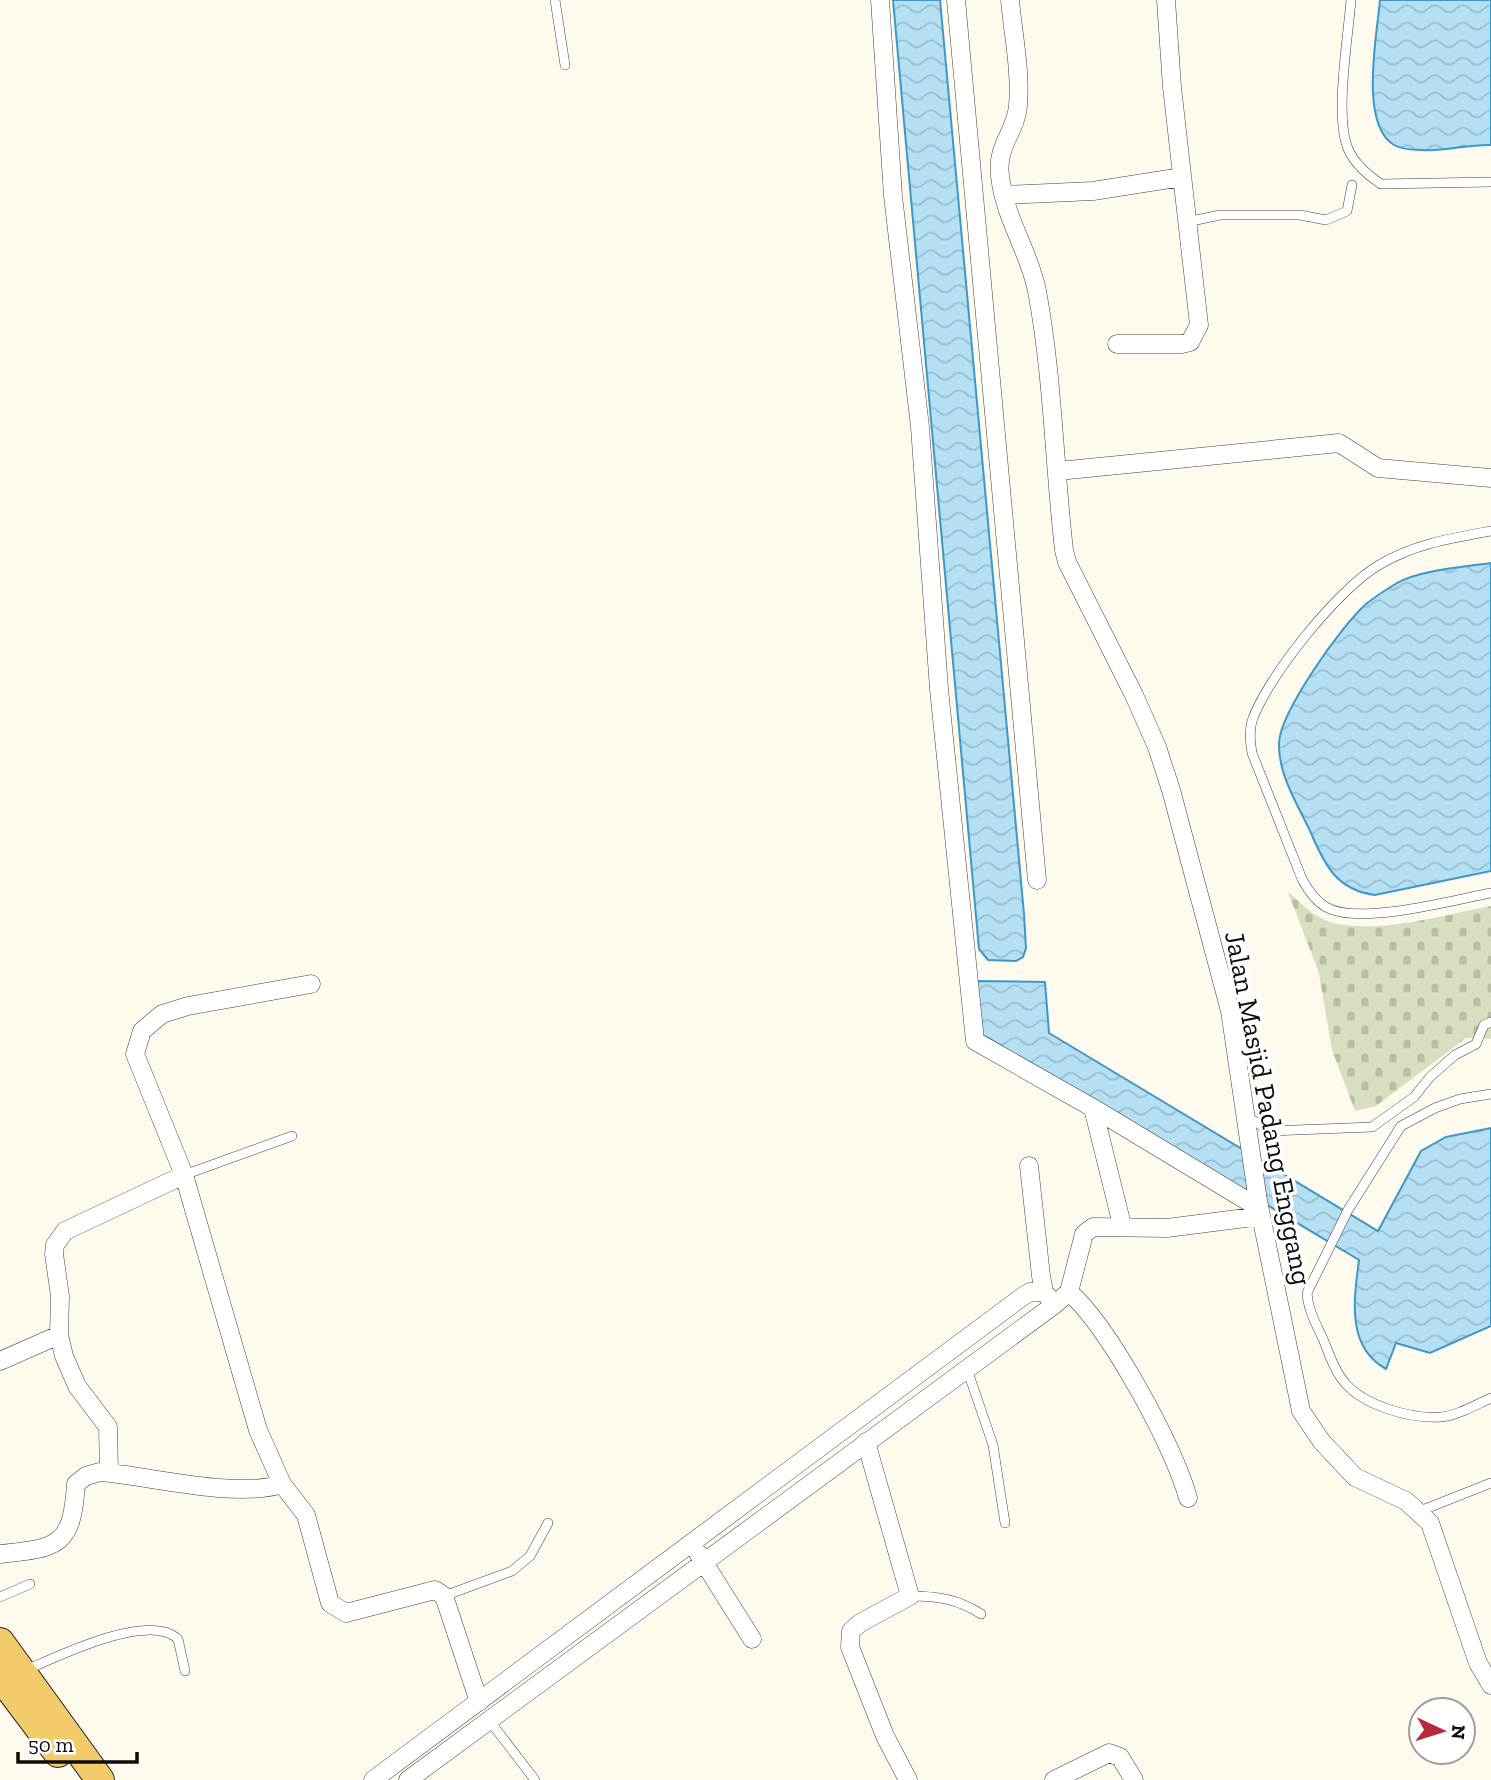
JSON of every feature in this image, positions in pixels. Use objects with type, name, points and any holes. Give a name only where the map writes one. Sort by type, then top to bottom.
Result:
[{"type":"main road","points":[[0,1642],[11,1674],[78,1780]]},
{"type":"main road","points":[[11,1674],[100,1780]]},
{"type":"street","points":[[880,0],[893,196],[920,428],[939,689],[975,1041],[1260,1208]]},
{"type":"street","points":[[956,0],[1037,880]]},
{"type":"street","name":"Jalan Masjid Padang Enggang","points":[[1010,0],[1018,105],[1000,149],[1004,195],[1014,233],[1035,279],[1049,367],[1067,562],[1134,695],[1157,747],[1171,790],[1230,1011],[1243,1114],[1296,1395],[1307,1423],[1355,1477],[1406,1501],[1420,1511],[1436,1535],[1478,1663],[1491,1685]]},
{"type":"street","points":[[1117,344],[1182,344],[1195,337],[1199,325],[1186,223],[1166,0]]},
{"type":"street","points":[[1004,195],[1094,191],[1182,177]]},
{"type":"street","points":[[1058,471],[1248,453],[1316,443],[1339,443],[1378,468],[1491,478]]},
{"type":"street","points":[[311,984],[188,1006],[162,1014],[142,1031],[135,1054],[184,1175],[258,1430],[282,1484],[306,1516],[330,1603],[346,1613],[435,1590],[444,1596],[478,1702]]},
{"type":"street","points":[[1093,1108],[1122,1225]]},
{"type":"street","points":[[1029,1166],[1049,1299]]},
{"type":"street","points":[[109,1473],[108,1427],[77,1386],[64,1356],[59,1335],[60,1296],[54,1254],[65,1231],[184,1175]]},
{"type":"street","points":[[1069,1292],[1084,1234],[1102,1224],[1167,1228],[1260,1208]]},
{"type":"street","points":[[373,1780],[1022,1297],[1030,1292],[1049,1299]]},
{"type":"street","points":[[420,1777],[489,1720],[966,1367],[1049,1299],[1069,1292]]},
{"type":"street","points":[[1069,1292],[1095,1320],[1146,1405],[1177,1463],[1188,1499]]},
{"type":"street","points":[[0,1360],[59,1335]]},
{"type":"street","points":[[866,1441],[910,1596],[860,1623],[851,1632],[850,1647],[884,1736],[908,1780]]},
{"type":"street","points":[[0,1554],[45,1547],[59,1541],[72,1521],[76,1484],[86,1476],[109,1473],[198,1485],[261,1488],[282,1484]]},
{"type":"street","points":[[692,1543],[752,1639]]},
{"type":"street","points":[[1054,1780],[1109,1753],[1120,1756],[1134,1780]]},
{"type":"lane","points":[[555,0],[565,65]]},
{"type":"lane","points":[[1351,0],[1343,122],[1346,143],[1355,161],[1381,184],[1491,182]]},
{"type":"lane","points":[[1186,223],[1220,215],[1300,215],[1326,220],[1347,211],[1352,186]]},
{"type":"lane","points":[[1491,531],[1406,550],[1361,576],[1297,648],[1257,708],[1250,739],[1265,788],[1302,879],[1312,895],[1327,908],[1357,916],[1491,893]]},
{"type":"lane","points":[[1243,1114],[1270,1131],[1372,1127],[1414,1097],[1455,1055],[1476,1044],[1483,1025],[1491,1022]]},
{"type":"lane","points":[[1491,1094],[1435,1108],[1401,1126],[1348,1210],[1312,1276],[1307,1293],[1308,1306],[1345,1383],[1383,1406],[1417,1416],[1442,1417],[1491,1398]]},
{"type":"lane","points":[[184,1175],[292,1136]]},
{"type":"lane","points":[[966,1367],[993,1446],[1005,1523]]},
{"type":"lane","points":[[1420,1511],[1491,1483]]},
{"type":"lane","points":[[444,1596],[512,1571],[530,1556],[548,1523]]},
{"type":"lane","points":[[0,1597],[30,1584]]},
{"type":"lane","points":[[910,1596],[942,1597],[965,1604],[981,1614]]},
{"type":"lane","points":[[11,1674],[88,1643],[145,1630],[162,1630],[178,1639],[185,1671]]},
{"type":"lane","points":[[489,1720],[535,1780]]},
{"type":"green space","points":[[1288,892],[1317,916],[1334,923],[1355,926],[1402,923],[1491,906],[1491,1039],[1466,1038],[1376,1106],[1355,1111],[1332,1050],[1319,973]]},
{"type":"water","points":[[893,0],[940,0],[1024,914],[1026,948],[1023,957],[1016,961],[988,960],[979,949]]},
{"type":"water","points":[[1380,0],[1491,0],[1491,145],[1438,150],[1411,149],[1394,145],[1383,134],[1373,99]]},
{"type":"water","points":[[1491,563],[1491,871],[1375,895],[1351,888],[1327,866],[1285,778],[1279,743],[1282,729],[1301,691],[1328,649],[1370,601],[1397,583],[1418,575]]},
{"type":"water","points":[[974,981],[1045,982],[1049,1033],[1378,1231],[1421,1151],[1446,1137],[1491,1128],[1491,1326],[1430,1353],[1396,1343],[1386,1369],[1373,1360],[1359,1335],[1355,1290],[1359,1260],[978,1032]]}]
